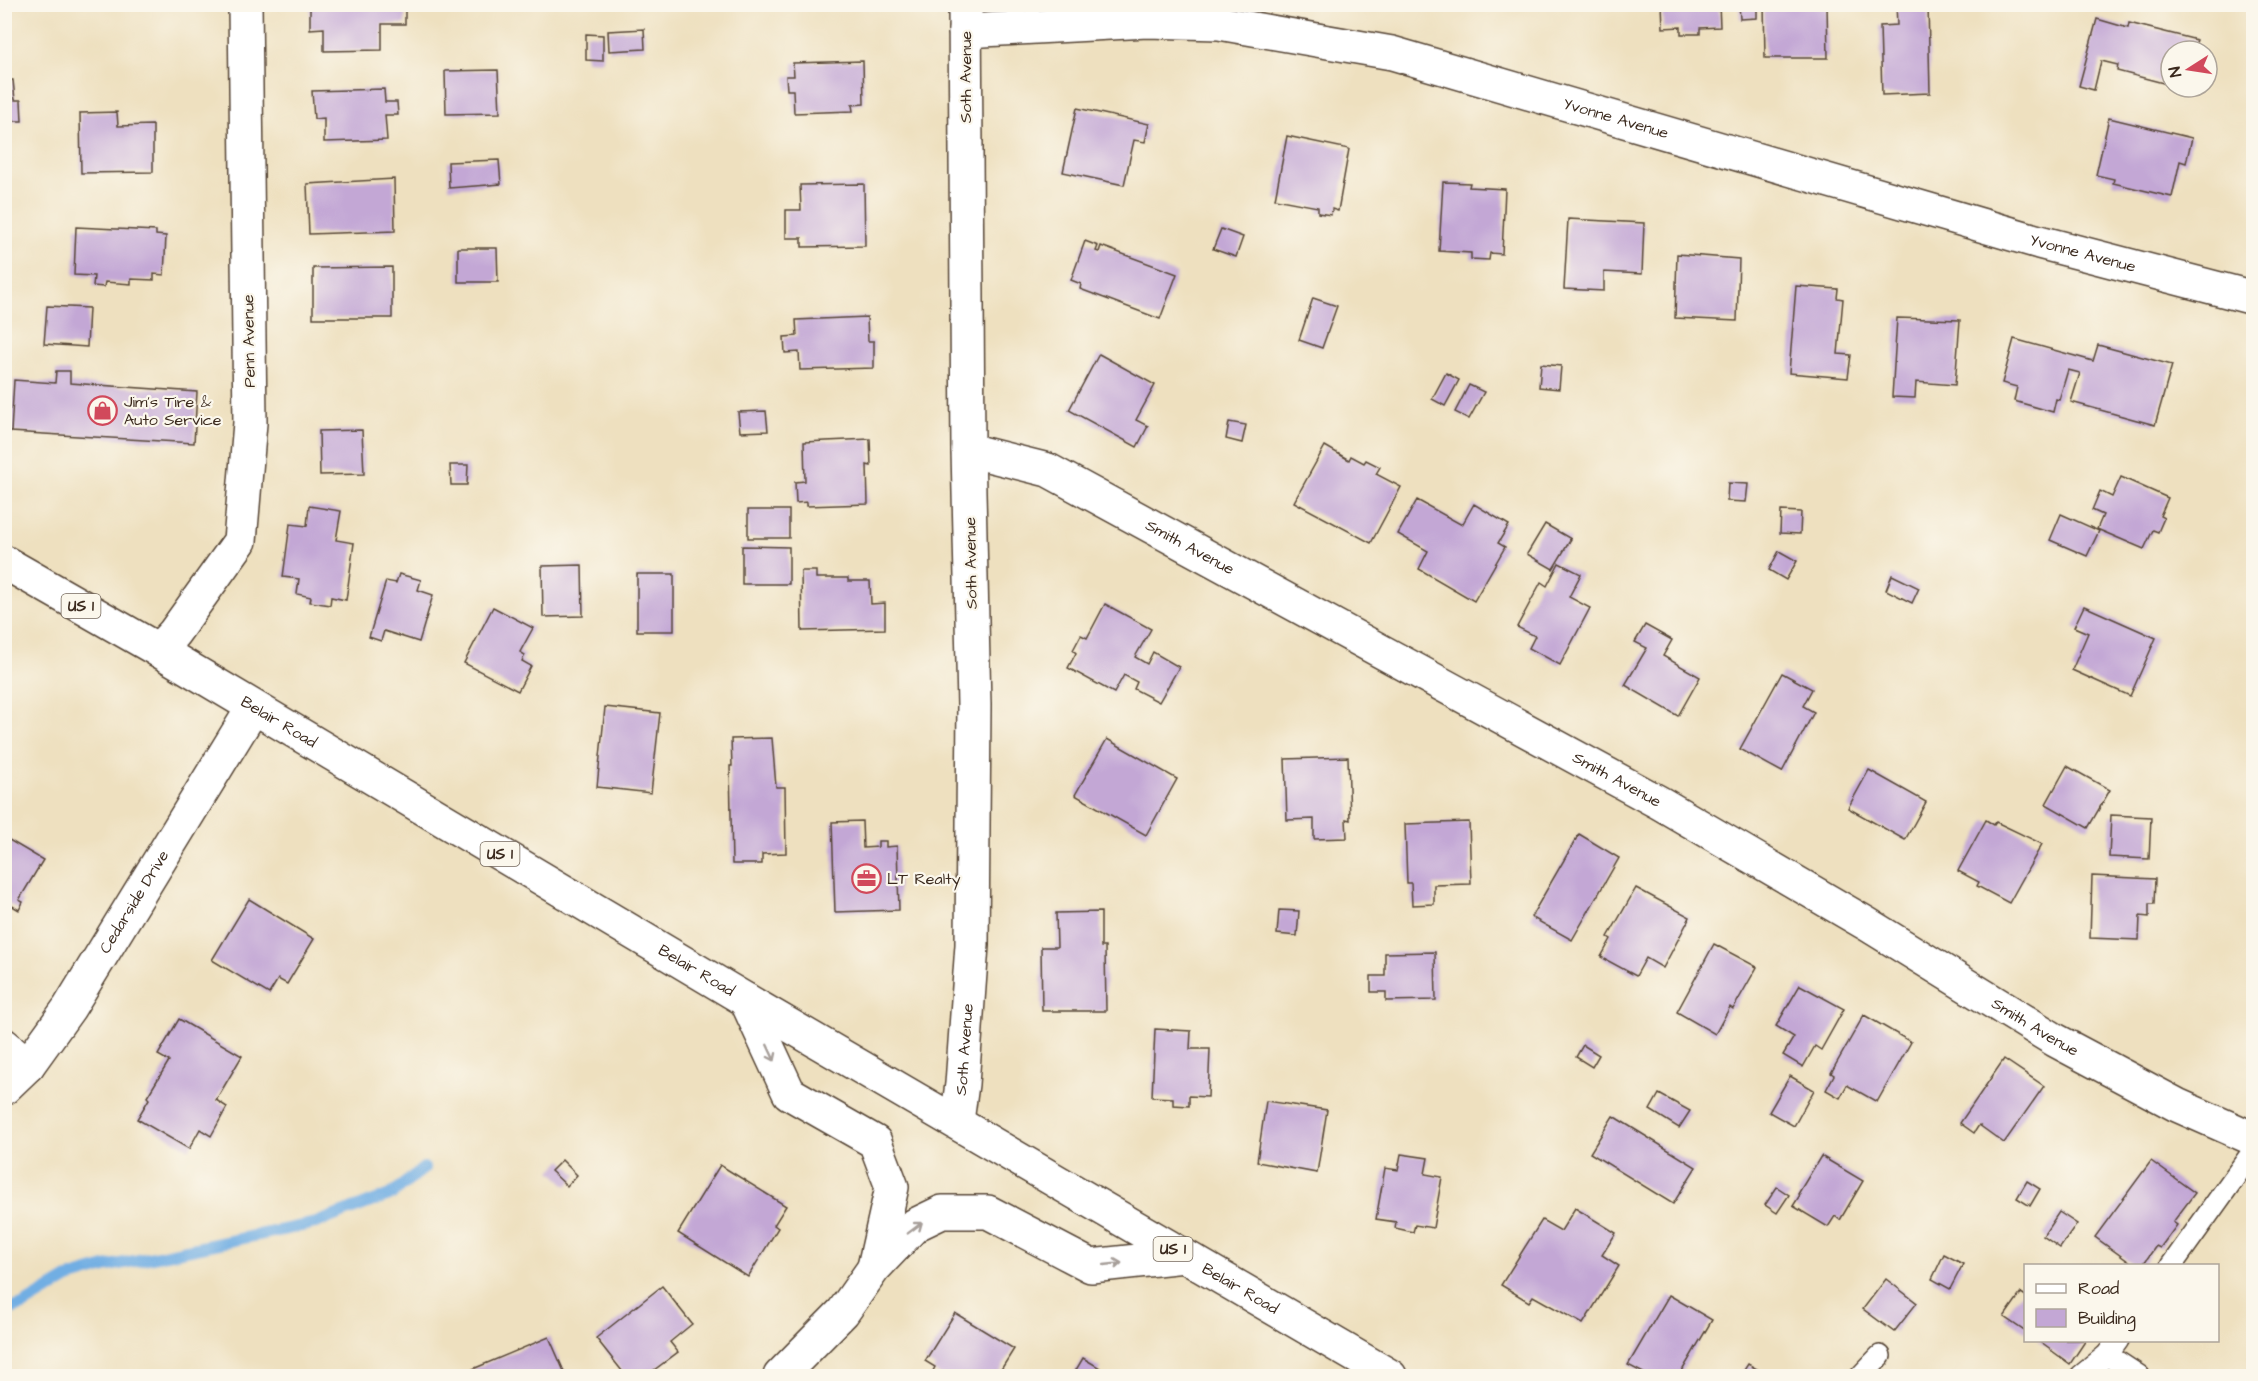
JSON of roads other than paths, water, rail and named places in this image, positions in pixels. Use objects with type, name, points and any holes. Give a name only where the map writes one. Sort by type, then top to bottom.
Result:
[{"type":"main road","name":"Penn Avenue","points":[[158,650],[174,633],[240,541],[249,423],[245,4]]},
{"type":"main road","name":"Yvonne Avenue","points":[[965,18],[1219,23],[1392,53],[2039,242],[2253,298]]},
{"type":"main road","name":"Soth Avenue","points":[[957,1121],[962,1084],[972,945],[974,705],[968,450],[965,18]]},
{"type":"main road","name":"Smith Avenue","points":[[968,450],[1047,470],[1660,803],[1867,924],[2055,1040],[2176,1105],[2253,1139]]},
{"type":"main road","name":"Belair Road","points":[[4,562],[158,650],[746,1000],[957,1121],[1390,1377]]},
{"type":"main road","name":"Cedarside Drive","points":[[4,1088],[16,1055],[69,1008],[253,708]]},
{"type":"main road","points":[[746,1000],[789,1093],[875,1142],[892,1187],[874,1268]]},
{"type":"main road","points":[[780,1377],[843,1312],[874,1268],[915,1225],[942,1212],[988,1212],[1091,1266],[1185,1256]]},
{"type":"lane","points":[[2172,1264],[2253,1150]]},
{"type":"lane","points":[[2081,1377],[2112,1348],[2139,1377]]},
{"type":"lane","points":[[1861,1377],[1880,1356]]},
{"type":"waterway","points":[[4,1311],[23,1305],[68,1278],[105,1267],[316,1223],[392,1194],[424,1168]]},
{"type":"place","name":"Jim's Tire & Auto Service","points":[[103,411]]},
{"type":"place","name":"LT Realty","points":[[866,879]]}]
